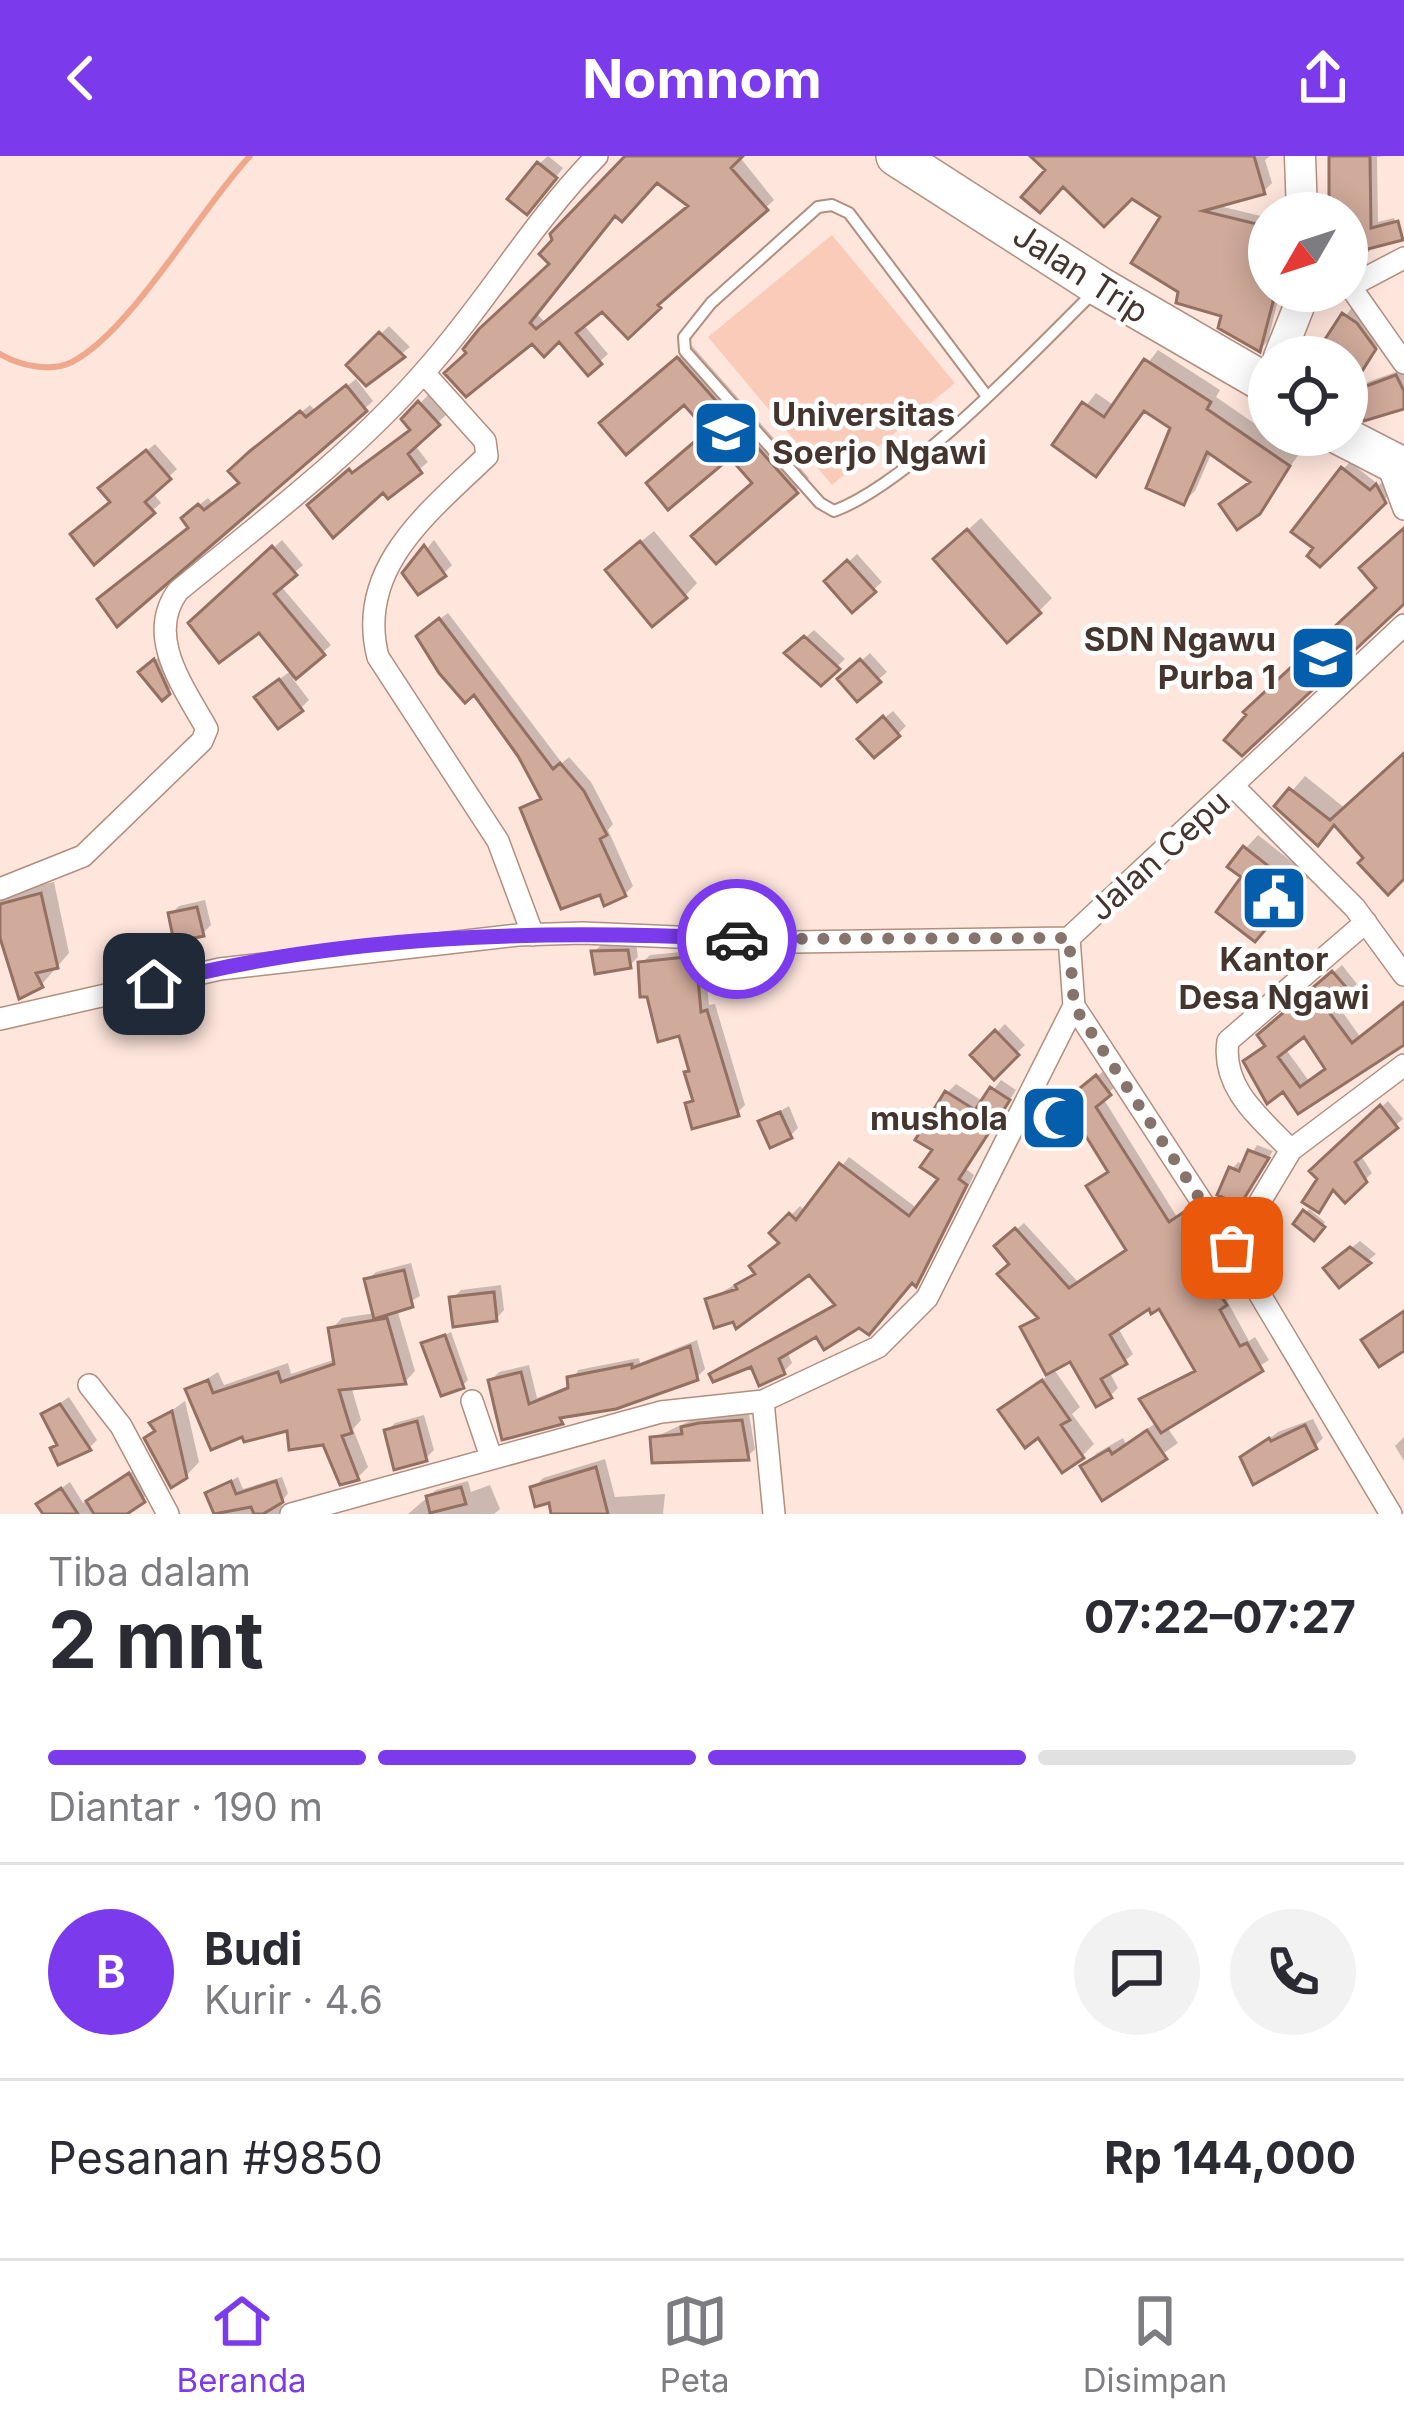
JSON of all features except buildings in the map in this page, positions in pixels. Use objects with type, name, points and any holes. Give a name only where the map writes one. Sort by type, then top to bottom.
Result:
[{"type":"highway","name":"Jalan Trip","points":[[896,156],[1100,287],[1248,372]]},
{"type":"highway","points":[[1368,450],[1395,464]]},
{"type":"main road","points":[[1300,156],[1301,192]]},
{"type":"street","points":[[0,889],[83,856],[202,741],[207,729],[175,671],[160,625],[166,607],[178,591],[318,477],[424,373],[497,286],[538,218],[597,156]]},
{"type":"street","points":[[1368,278],[1404,258]]},
{"type":"street","points":[[1367,312],[1404,363]]},
{"type":"street","points":[[424,373],[485,440],[487,456],[402,543],[376,588],[373,636],[378,657],[498,841],[532,935]]},
{"type":"street","points":[[1395,464],[1404,509]]},
{"type":"street","name":"Jalan Cepu","points":[[0,1019],[279,960],[532,935],[793,942],[1069,938],[1404,625]]},
{"type":"street","points":[[1234,787],[1312,860],[1366,922],[1404,976]]},
{"type":"street","points":[[1291,1150],[1240,1096],[1225,1062],[1228,1040],[1366,922]]},
{"type":"street","points":[[1069,938],[1074,1006],[1395,1509]]},
{"type":"street","points":[[291,1514],[661,1412],[763,1401],[878,1347],[927,1298],[1074,1006]]},
{"type":"street","points":[[1232,1248],[1291,1150],[1404,1065]]},
{"type":"street","points":[[89,1384],[121,1426],[167,1514]]},
{"type":"street","points":[[472,1401],[491,1457]]},
{"type":"street","points":[[763,1401],[774,1514]]},
{"type":"lane","points":[[986,395],[849,213],[832,205],[818,208],[710,303],[684,337],[685,351],[820,502],[834,511],[853,504],[986,395],[1100,287]]},
{"type":"shaded area","points":[[832,235],[955,383],[832,485],[708,337]]},
{"type":"waterway","points":[[0,354],[25,364],[54,367],[95,347],[141,297],[250,156]]},
{"type":"way so far","points":[[737,939],[1069,938],[1074,1006],[1232,1248]]},
{"type":"place","name":"Universitas Soerjo Ngawi","points":[[726,433]]},
{"type":"place","name":"SDN Ngawu Purba 1","points":[[1323,658]]},
{"type":"place","name":"Kantor Desa Ngawi","points":[[1274,898]]},
{"type":"place","name":"mushola","points":[[1054,1118]]},
{"type":"route","points":[[154,984],[298,957],[518,935],[737,939]]}]
